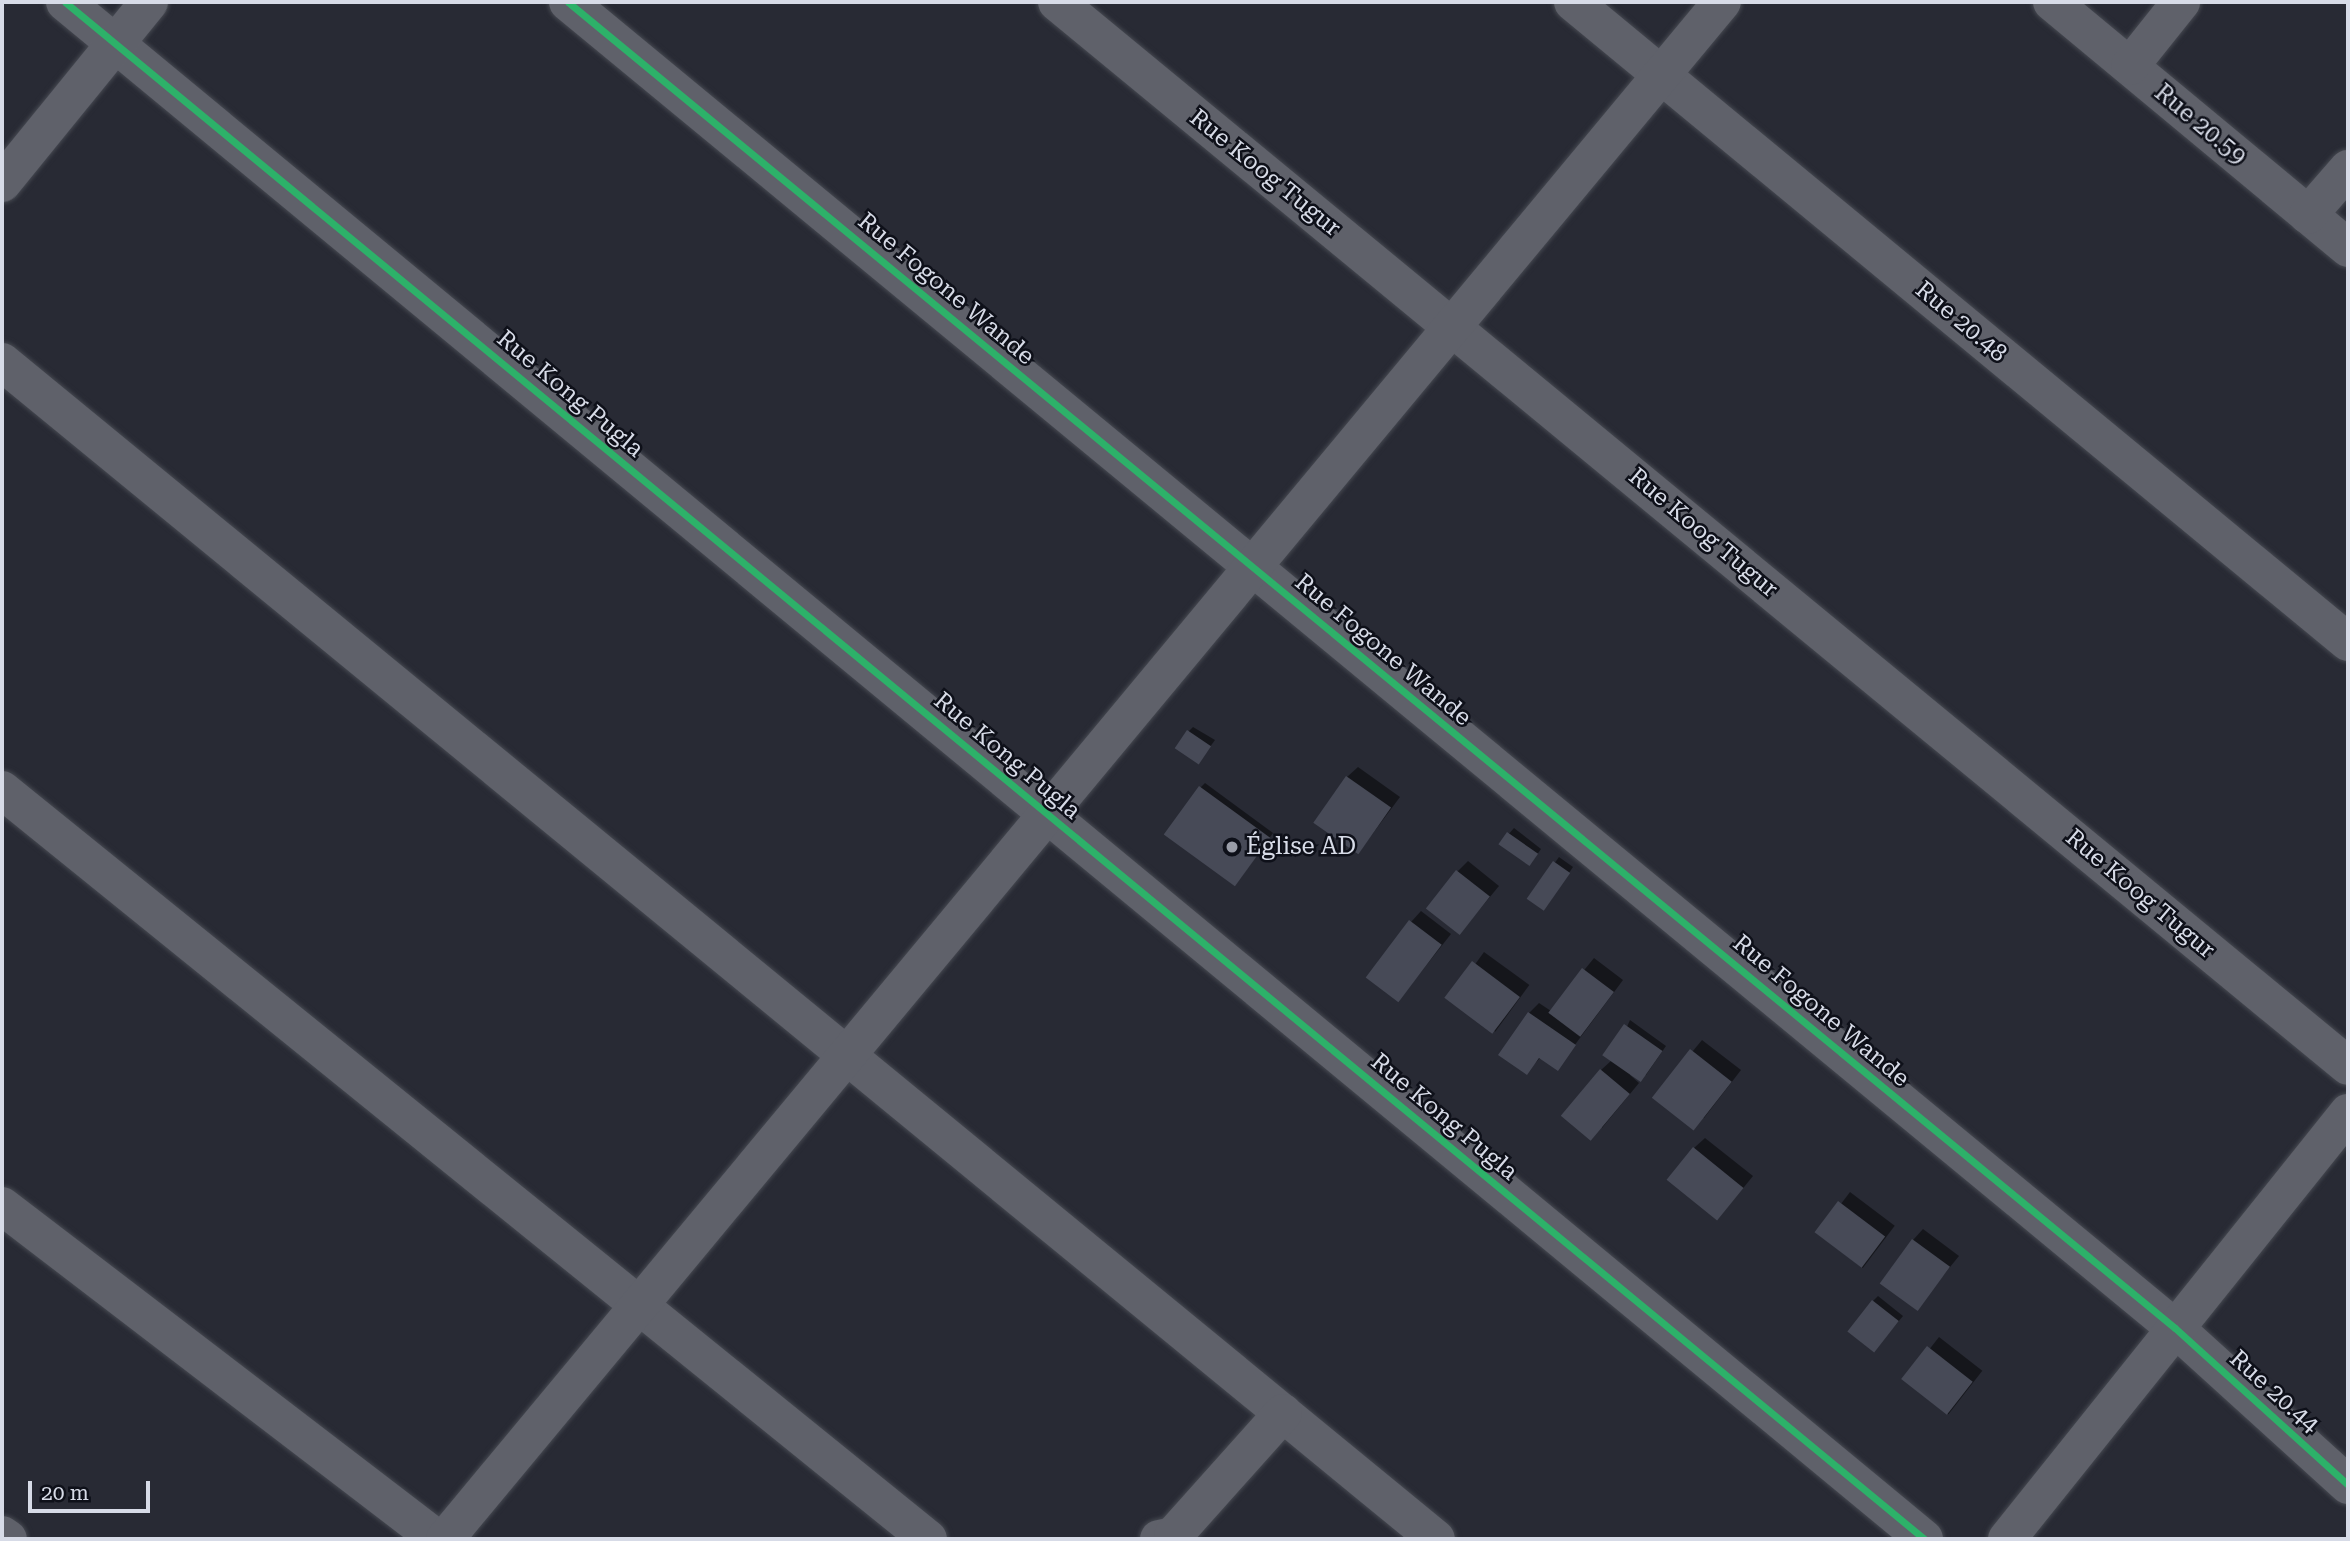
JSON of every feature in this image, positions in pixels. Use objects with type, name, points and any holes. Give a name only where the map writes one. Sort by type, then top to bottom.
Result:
[{"type":"street","name":"Rue Kong Pugla","points":[[65,2],[1924,1539]]},
{"type":"street","points":[[2,183],[149,2]]},
{"type":"street","name":"Rue Fogone Wande","points":[[568,2],[2175,1328]]},
{"type":"street","name":"Rue Koog Tugur","points":[[1057,2],[2348,1066]]},
{"type":"street","name":"Rue 20.48","points":[[1573,2],[2348,642]]},
{"type":"street","points":[[445,1539],[1722,2]]},
{"type":"street","name":"Rue 20.59","points":[[2052,2],[2348,248]]},
{"type":"street","points":[[2130,66],[2181,2]]},
{"type":"street","points":[[2308,215],[2348,169]]},
{"type":"street","points":[[2,362],[1436,1539]]},
{"type":"street","points":[[2,790],[928,1539]]},
{"type":"street","points":[[2007,1539],[2348,1113]]},
{"type":"street","points":[[2,1206],[437,1539]]},
{"type":"street","name":"Rue 20.44","points":[[2175,1328],[2348,1485]]},
{"type":"street","points":[[1169,1538],[1283,1413]]},
{"type":"street","points":[[2,1535],[8,1539]]},
{"type":"building","points":[[1187,730],[1211,746],[1199,764],[1175,748]]},
{"type":"building","points":[[1346,776],[1391,808],[1358,854],[1313,823]]},
{"type":"building","points":[[1199,786],[1270,838],[1235,886],[1164,835]]},
{"type":"building","points":[[1507,832],[1538,854],[1530,866],[1498,844]]},
{"type":"building","points":[[1553,861],[1570,873],[1544,911],[1527,899]]},
{"type":"building","points":[[1456,870],[1490,896],[1460,935],[1426,909]]},
{"type":"building","points":[[1409,920],[1442,945],[1398,1002],[1366,978]]},
{"type":"building","points":[[1472,961],[1520,997],[1492,1034],[1444,998]]},
{"type":"building","points":[[1582,968],[1614,992],[1580,1037],[1548,1013]]},
{"type":"building","points":[[1528,1012],[1576,1045],[1558,1071],[1539,1058],[1527,1075],[1498,1055]]},
{"type":"building","points":[[1624,1024],[1663,1051],[1641,1082],[1602,1055]]},
{"type":"building","points":[[1690,1049],[1732,1082],[1694,1130],[1652,1098]]},
{"type":"building","points":[[1600,1069],[1630,1094],[1591,1141],[1561,1116]]},
{"type":"building","points":[[1693,1147],[1744,1188],[1717,1221],[1667,1180]]},
{"type":"building","points":[[1838,1201],[1885,1237],[1862,1268],[1815,1232]]},
{"type":"building","points":[[1912,1239],[1950,1267],[1918,1311],[1880,1283]]},
{"type":"building","points":[[1872,1300],[1899,1321],[1874,1352],[1847,1332]]},
{"type":"building","points":[[1927,1346],[1973,1382],[1947,1415],[1901,1379]]},
{"type":"cycle path","points":[[65,2],[1924,1539]]},
{"type":"cycle path","points":[[568,2],[2175,1328],[2348,1485]]},
{"type":"place","name":"Église AD","points":[[1232,847]]}]
